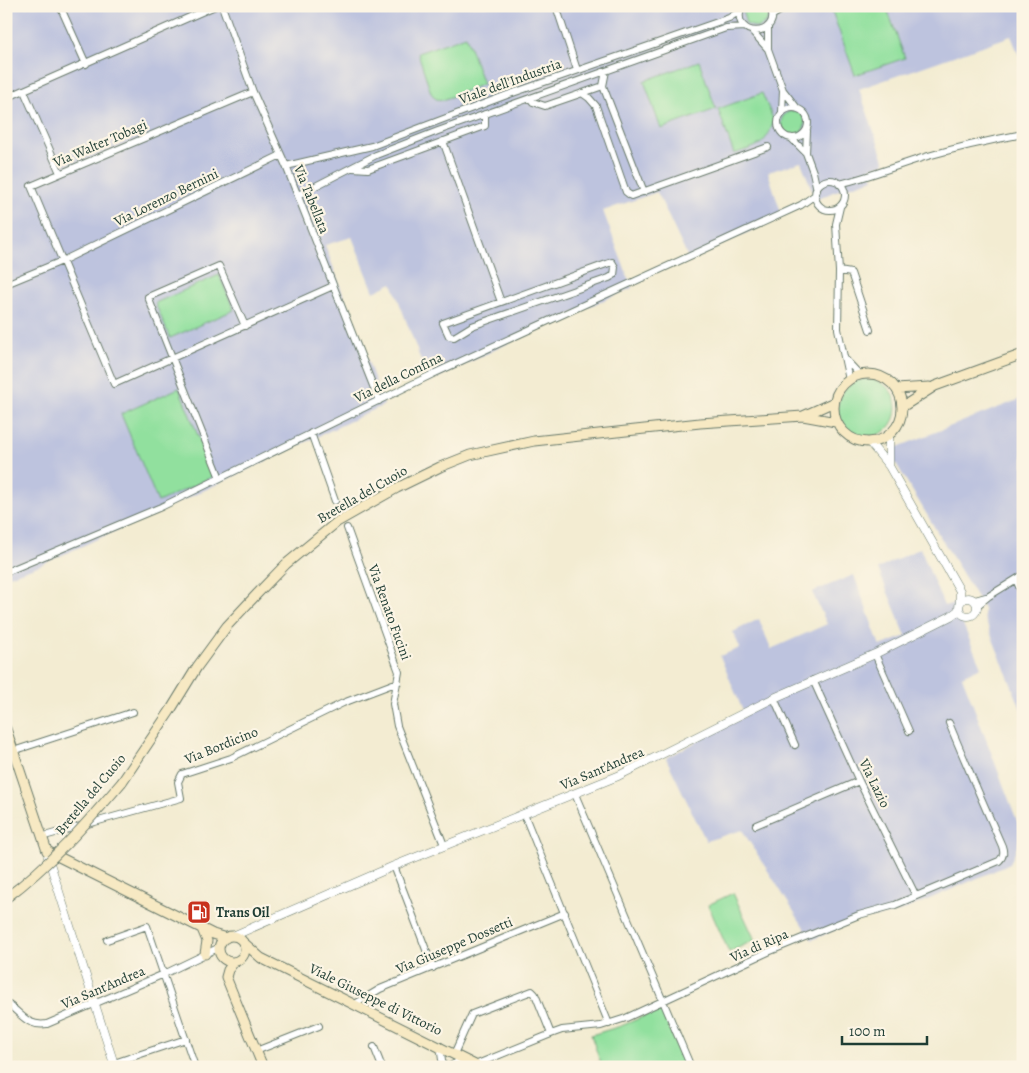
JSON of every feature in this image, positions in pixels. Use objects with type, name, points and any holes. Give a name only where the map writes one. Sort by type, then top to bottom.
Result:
[{"type":"main road","points":[[896,389],[916,389],[935,386],[1023,354]]},
{"type":"main road","points":[[860,375],[878,375],[888,380],[896,389],[902,407],[899,423],[889,435],[880,440],[870,442],[852,439],[843,432],[836,422],[834,402],[838,392],[848,380],[860,375]]},
{"type":"main road","points":[[902,407],[935,386]]},
{"type":"main road","name":"Bretella del Cuoio","points":[[803,416],[834,402]]},
{"type":"main road","name":"Bretella del Cuoio","points":[[6,898],[72,839],[122,782],[197,667],[227,626],[256,594],[286,564],[336,522],[390,491],[470,455],[534,441],[700,424],[803,416],[836,422]]},
{"type":"main road","points":[[6,730],[47,851],[213,934],[224,959],[238,960]]},
{"type":"main road","points":[[202,929],[207,941],[219,946]]},
{"type":"main road","name":"Viale Giuseppe di Vittorio","points":[[219,946],[239,938],[261,958],[477,1066]]},
{"type":"main road","points":[[243,942],[245,950],[228,970],[226,977],[263,1067]]},
{"type":"main road","name":"Viale Giuseppe di Vittorio","points":[[238,960],[261,958]]},
{"type":"street","points":[[60,6],[86,64]]},
{"type":"street","points":[[6,98],[215,6]]},
{"type":"street","name":"Via Tabellata","points":[[222,6],[253,92],[298,195],[379,401]]},
{"type":"street","points":[[556,6],[578,70]]},
{"type":"street","points":[[770,6],[773,16]]},
{"type":"street","points":[[788,6],[773,16],[768,26],[768,49],[783,90],[797,108],[807,116],[806,153],[813,172],[818,205]]},
{"type":"street","name":"Viale dell'Industria","points":[[286,166],[372,146],[578,70],[729,18],[741,9]]},
{"type":"street","name":"Viale dell'Industria","points":[[741,9],[741,20],[748,28]]},
{"type":"street","name":"Viale dell'Industria","points":[[298,195],[376,156],[530,98],[726,28],[748,28],[760,31],[768,26]]},
{"type":"street","points":[[748,28],[768,49]]},
{"type":"street","points":[[606,71],[603,86],[644,192]]},
{"type":"street","points":[[530,98],[533,102],[545,106],[603,86]]},
{"type":"street","points":[[783,90],[782,112],[778,128],[782,134],[792,138],[806,153]]},
{"type":"street","points":[[24,91],[60,173]]},
{"type":"street","name":"Via Walter Tobagi","points":[[62,261],[31,186],[253,92]]},
{"type":"street","points":[[582,93],[592,101],[598,111],[627,194],[632,196],[768,147]]},
{"type":"street","points":[[782,112],[789,108],[797,108]]},
{"type":"street","points":[[351,168],[368,169],[485,126],[486,114]]},
{"type":"street","points":[[792,138],[801,136],[807,130]]},
{"type":"street","points":[[839,184],[970,144],[1023,134]]},
{"type":"street","points":[[443,141],[501,302]]},
{"type":"street","name":"Via Lorenzo Bernini","points":[[6,284],[62,261],[281,155]]},
{"type":"street","points":[[813,172],[844,188],[844,202],[840,207],[836,224],[839,270],[838,330],[848,380]]},
{"type":"street","points":[[845,195],[854,180]]},
{"type":"street","name":"Via della Confina","points":[[6,572],[152,511],[444,368],[802,205],[816,192],[820,185],[828,181]]},
{"type":"street","name":"Via della Confina","points":[[802,205],[818,205],[823,209],[830,210]]},
{"type":"street","points":[[836,224],[830,210],[840,207]]},
{"type":"street","points":[[62,261],[114,384],[333,286]]},
{"type":"street","points":[[612,262],[615,268],[614,275],[609,278],[472,326],[454,337],[448,336],[445,331],[442,323],[501,302],[612,262]]},
{"type":"street","points":[[220,478],[148,297],[219,266],[245,326]]},
{"type":"street","points":[[839,270],[851,273],[870,330]]},
{"type":"street","points":[[845,359],[860,375]]},
{"type":"street","points":[[311,433],[336,501]]},
{"type":"street","points":[[889,435],[889,466]]},
{"type":"street","points":[[870,442],[889,466],[960,591],[961,609],[969,617],[975,614],[975,601]]},
{"type":"street","name":"Via Renato Fucini","points":[[347,528],[399,672],[393,704],[397,726],[444,845]]},
{"type":"street","points":[[961,609],[966,598],[975,601],[989,596],[1023,575]]},
{"type":"street","points":[[1016,580],[1023,595]]},
{"type":"street","points":[[960,591],[975,601]]},
{"type":"street","name":"Via Sant'Andrea","points":[[6,1003],[25,1019],[39,1025],[63,1018],[164,974],[297,907],[444,845],[575,794],[654,759],[774,698],[875,654],[951,616],[961,609]]},
{"type":"street","points":[[875,654],[909,731]]},
{"type":"street","name":"Via Lazio","points":[[813,680],[859,780],[916,896]]},
{"type":"street","name":"Via Bordicino","points":[[41,837],[181,798],[178,782],[182,774],[231,758],[343,703],[398,682]]},
{"type":"street","points":[[774,698],[795,744]]},
{"type":"street","points":[[13,751],[133,712]]},
{"type":"street","name":"Via di Ripa","points":[[477,1066],[551,1034],[609,1024],[626,1018],[664,1002],[768,952],[859,915],[889,908],[993,864],[1003,857],[1004,852],[949,723]]},
{"type":"street","points":[[756,825],[859,780]]},
{"type":"street","points":[[575,794],[692,1067]]},
{"type":"street","points":[[524,814],[609,1024]]},
{"type":"street","points":[[47,851],[114,1065],[186,1039]]},
{"type":"street","points":[[394,866],[433,968]]},
{"type":"street","name":"Via Giuseppe Dossetti","points":[[355,1004],[380,989],[564,913]]},
{"type":"street","points":[[107,940],[148,926],[195,1067]]},
{"type":"street","name":"Via Sant'Andrea","points":[[243,942],[255,927]]},
{"type":"street","points":[[454,1054],[472,1014],[532,991],[535,994],[551,1034]]},
{"type":"street","points":[[256,1051],[319,1026]]},
{"type":"street","points":[[440,1046],[443,1067]]},
{"type":"street","points":[[374,1047],[382,1067]]},
{"type":"street","points":[[448,1067],[464,1059]]},
{"type":"shaded area","points":[[6,6],[1023,6],[1023,65],[1011,36],[859,89],[885,163],[870,168],[873,179],[833,192],[816,200],[801,162],[768,172],[782,216],[689,260],[657,192],[603,211],[632,288],[545,325],[429,382],[392,283],[374,292],[352,237],[325,245],[384,405],[190,497],[40,565],[6,577],[6,127],[9,125],[6,119]]},
{"type":"shaded area","points":[[1023,398],[1023,714],[984,617],[984,609],[895,462],[895,448]]},
{"type":"shaded area","points":[[920,548],[944,606],[954,603],[981,667],[962,676],[1022,834],[1010,864],[897,913],[857,920],[812,940],[742,830],[706,841],[666,758],[745,716],[720,656],[740,648],[733,632],[759,619],[771,649],[827,624],[812,592],[854,575],[880,646],[906,636],[878,569]]},
{"type":"green space","points":[[746,6],[766,6],[769,16],[766,23],[757,28],[746,24],[743,13]]},
{"type":"green space","points":[[844,6],[886,6],[905,58],[855,75],[832,11]]},
{"type":"green space","points":[[466,36],[483,84],[443,100],[436,99],[431,93],[418,53]]},
{"type":"green space","points":[[699,61],[716,109],[661,129],[644,81]]},
{"type":"green space","points":[[762,93],[774,121],[770,130],[764,141],[760,144],[734,154],[718,109]]},
{"type":"green space","points":[[793,111],[802,114],[805,123],[802,132],[793,135],[784,132],[781,123],[784,114]]},
{"type":"green space","points":[[219,275],[234,310],[170,338],[155,303]]},
{"type":"green space","points":[[861,379],[873,379],[888,387],[896,402],[896,414],[888,429],[873,437],[861,437],[846,429],[838,414],[838,402],[846,387]]},
{"type":"green space","points":[[179,388],[214,476],[158,502],[121,414]]},
{"type":"green space","points":[[733,893],[755,940],[729,952],[708,905]]},
{"type":"green space","points":[[661,1009],[686,1067],[588,1067],[600,1061],[591,1035],[621,1026]]},
{"type":"place","name":"Trans Oil","points":[[199,912]]}]
